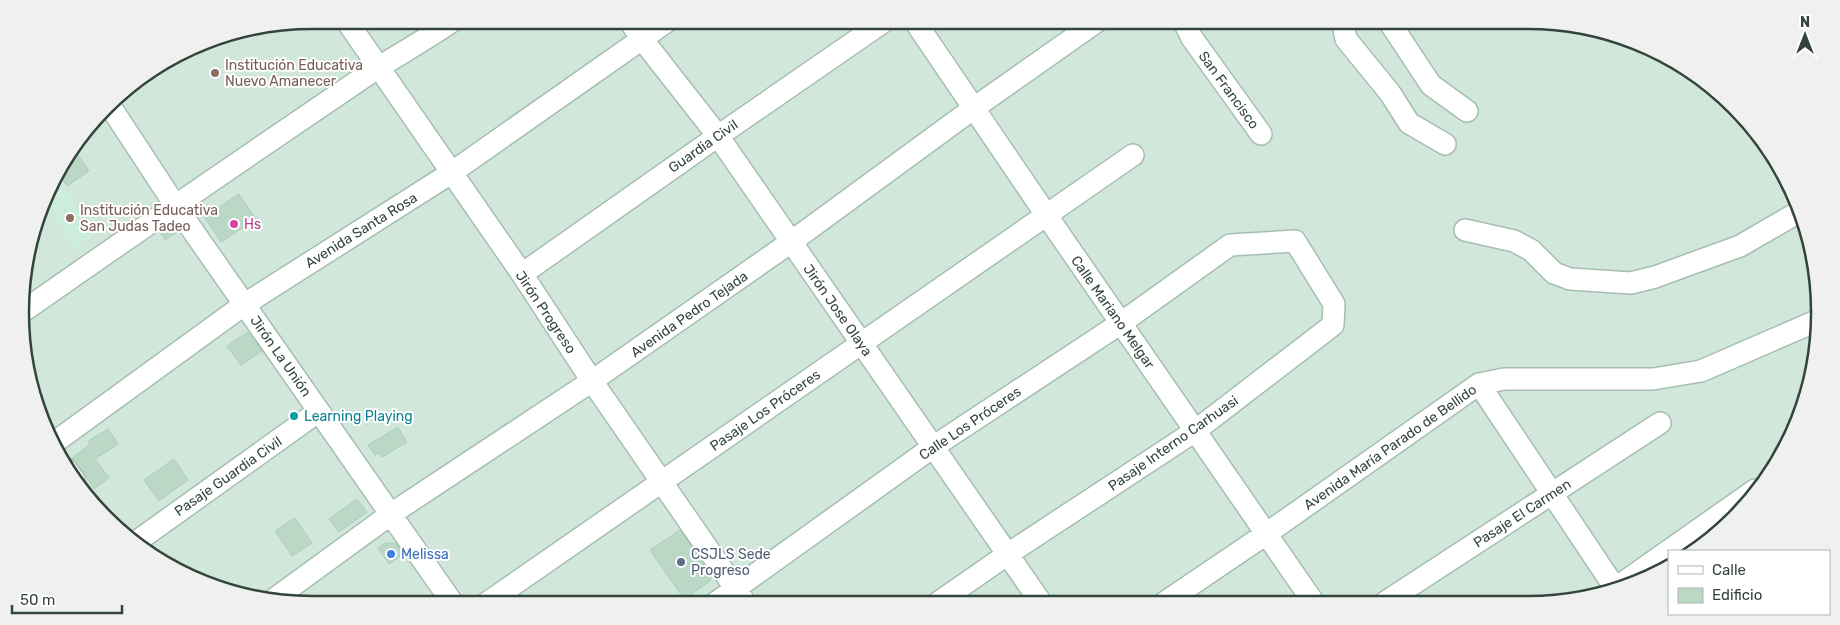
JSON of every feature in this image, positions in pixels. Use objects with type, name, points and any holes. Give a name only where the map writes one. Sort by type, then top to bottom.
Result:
[{"type":"street","name":"Jirón Progreso","points":[[352,29],[522,274],[592,381],[740,596]]},
{"type":"street","points":[[29,307],[175,204],[378,67],[441,29]]},
{"type":"street","name":"Jirón Jose Olaya","points":[[636,29],[718,136],[1037,596]]},
{"type":"street","name":"Avenida Santa Rosa","points":[[59,439],[245,304],[451,173],[656,29]]},
{"type":"street","name":"Guardia Civil","points":[[522,274],[873,29]]},
{"type":"street","name":"Calle Mariano Melgar","points":[[920,29],[1309,596]]},
{"type":"street","name":"Avenida Pedro Tejada","points":[[280,595],[391,514],[592,381],[791,242],[974,108],[1086,29]]},
{"type":"street","name":"San Francisco","points":[[1188,29],[1260,134]]},
{"type":"street","points":[[1344,29],[1409,123],[1445,144]]},
{"type":"street","points":[[1394,29],[1431,85],[1467,111]]},
{"type":"street","name":"Jirón La Unión","points":[[113,111],[175,204],[448,596]]},
{"type":"street","name":"Pasaje Los Próceres","points":[[497,596],[1133,156]]},
{"type":"street","points":[[1464,230],[1514,242],[1531,250],[1554,273],[1570,279],[1631,283],[1655,277],[1740,246],[1794,215]]},
{"type":"street","name":"Calle Los Próceres","points":[[742,596],[933,447],[1121,323],[1230,245],[1296,240],[1334,304],[1333,325]]},
{"type":"street","name":"Avenida María Parado de Bellido","points":[[1174,596],[1479,384],[1504,379],[1652,379],[1701,371],[1811,323]]},
{"type":"street","name":"Pasaje Interno Carhuasi","points":[[948,596],[1195,431],[1333,325]]},
{"type":"street","points":[[1479,384],[1613,583]]},
{"type":"street","name":"Pasaje Guardia Civil","points":[[141,539],[320,411]]},
{"type":"street","name":"Pasaje El Carmen","points":[[1395,596],[1660,423]]},
{"type":"street","points":[[1669,550],[1741,499]]},
{"type":"street","points":[[1630,577],[1668,551]]},
{"type":"shaded area","points":[[294,29],[1546,29],[1601,38],[1653,58],[1700,87],[1741,125],[1773,171],[1790,204],[1796,221],[1802,239],[1809,275],[1811,331],[1802,386],[1790,421],[1773,454],[1741,500],[1715,526],[1682,550],[1668,550],[1668,559],[1636,575],[1601,587],[1565,594],[1546,596],[294,596],[239,587],[187,567],[140,538],[99,500],[87,485],[58,438],[38,386],[29,331],[29,294],[38,239],[50,204],[67,171],[99,125],[140,87],[187,58],[239,38]]},
{"type":"shaded area","name":"Institución Educativa San Judas Tadeo","points":[[61,182],[96,233],[75,248],[48,209]]},
{"type":"building","points":[[78,154],[89,171],[67,186],[62,179]]},
{"type":"building","points":[[239,194],[256,219],[221,242],[204,217]]},
{"type":"building","points":[[172,223],[178,232],[165,240],[160,231]]},
{"type":"building","points":[[248,332],[262,351],[241,365],[227,346]]},
{"type":"building","points":[[398,427],[407,442],[382,457],[379,453],[375,455],[368,445]]},
{"type":"building","points":[[108,429],[118,444],[95,459],[109,478],[94,489],[72,458],[90,444],[88,441]]},
{"type":"building","points":[[174,459],[188,480],[159,501],[144,480]]},
{"type":"building","points":[[357,499],[367,512],[339,532],[329,519]]},
{"type":"building","points":[[295,518],[312,543],[292,556],[275,531]]},
{"type":"building","name":"CSJLS Sede Progreso","points":[[680,530],[711,575],[710,581],[688,596],[682,596],[650,550]]},
{"type":"building","points":[[385,543],[397,544],[403,554],[389,564],[378,548]]},
{"type":"place","name":"Institución Educativa Nuevo Amanecer","points":[[215,73]]},
{"type":"place","name":"Institución Educativa San Judas Tadeo","points":[[70,218]]},
{"type":"place","name":"Hs","points":[[234,224]]},
{"type":"place","name":"Learning Playing","points":[[294,416]]},
{"type":"place","name":"Melissa","points":[[391,554]]},
{"type":"place","name":"CSJLS Sede Progreso","points":[[681,562]]}]
